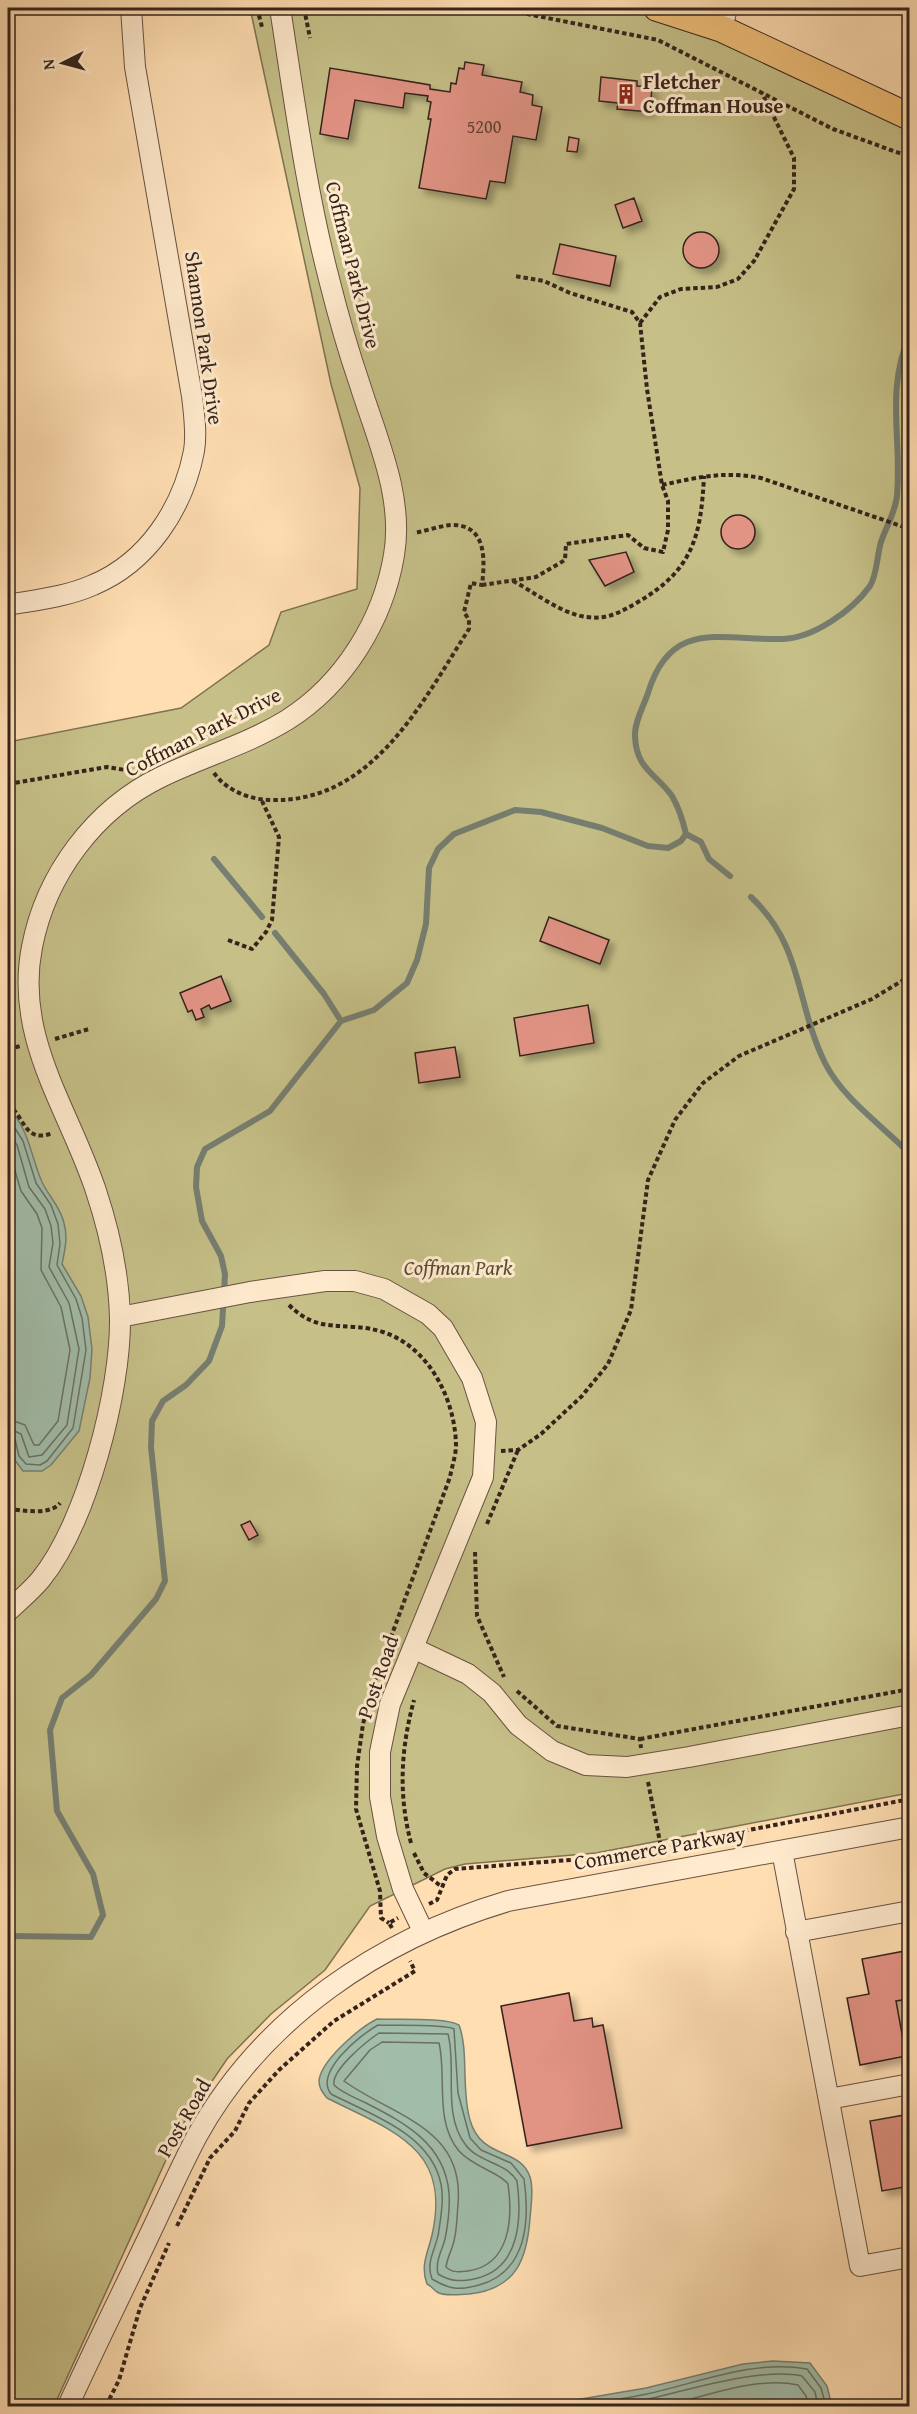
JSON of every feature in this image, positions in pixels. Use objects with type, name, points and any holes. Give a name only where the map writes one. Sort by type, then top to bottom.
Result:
[{"type":"main road","points":[[657,8],[724,18],[898,112]]},
{"type":"street","name":"Shannon Park Drive","points":[[8,605],[58,596],[93,585],[118,572],[144,551],[170,519],[183,491],[194,450],[192,396],[135,67],[131,8]]},
{"type":"street","name":"Coffman Park Drive","points":[[8,1611],[41,1578],[65,1539],[83,1496],[110,1409],[120,1317],[111,1250],[97,1192],[44,1071],[32,1029],[28,984],[32,944],[60,870],[101,819],[148,784],[285,720],[309,704],[342,671],[362,643],[382,598],[395,549],[390,481],[342,327],[314,212],[280,8]]},
{"type":"street","name":"Post Road","points":[[68,2406],[198,2135],[227,2091],[261,2049],[298,2012],[347,1976],[423,1931],[398,1872],[380,1797],[380,1752],[390,1704],[483,1477],[486,1422],[472,1378],[443,1328],[428,1314],[384,1289],[356,1281],[325,1281],[250,1292],[120,1317]]},
{"type":"street","points":[[413,1648],[468,1674],[492,1693],[518,1725],[552,1751],[586,1765],[627,1767],[909,1715]]},
{"type":"street","name":"Commerce Parkway","points":[[423,1931],[461,1915],[508,1901],[909,1827]]},
{"type":"street","points":[[782,1851],[860,2266],[909,2256]]},
{"type":"street","points":[[796,1932],[909,1911]]},
{"type":"street","points":[[828,2099],[909,2084]]},
{"type":"path","points":[[257,8],[264,38]]},
{"type":"path","points":[[304,8],[310,38]]},
{"type":"path","points":[[497,8],[658,40],[833,129],[909,157]]},
{"type":"path","points":[[640,322],[660,297],[681,289],[717,287],[738,279],[754,261],[794,189],[796,176],[794,158],[762,92]]},
{"type":"path","points":[[207,757],[221,782],[238,792],[262,800],[283,801],[320,791],[357,776],[413,719],[469,629],[469,620],[464,612],[471,583],[482,585],[536,577],[565,560],[566,544],[628,535],[644,548],[663,552],[668,530],[668,501],[662,485],[647,389],[640,322],[632,312],[570,293],[544,281],[514,276]]},
{"type":"path","points":[[662,485],[723,473],[761,478],[909,529]]},
{"type":"path","points":[[513,581],[566,610],[585,617],[604,618],[619,613],[668,582],[681,568],[696,534],[704,476]]},
{"type":"path","points":[[394,532],[417,532],[452,525],[473,532],[484,550],[482,585]]},
{"type":"path","points":[[8,784],[107,767],[139,773],[132,777]]},
{"type":"path","points":[[228,940],[252,949],[266,932],[272,920],[279,837],[262,800]]},
{"type":"path","points":[[518,1450],[540,1434],[582,1396],[608,1364],[631,1310],[648,1180],[675,1120],[703,1083],[738,1056],[872,999],[909,976]]},
{"type":"path","points":[[19,1035],[24,1056]]},
{"type":"path","points":[[8,1104],[18,1112],[22,1124],[34,1136],[43,1137],[53,1133]]},
{"type":"path","points":[[49,1123],[57,1141]]},
{"type":"path","points":[[287,1302],[302,1318],[316,1324],[358,1327],[396,1337],[428,1364],[448,1399],[453,1419],[456,1448],[450,1477],[374,1683],[363,1724],[357,1766],[356,1809],[380,1891],[381,1918],[389,1923]]},
{"type":"path","points":[[8,1509],[52,1508],[58,1506],[62,1498]]},
{"type":"path","points":[[475,1552],[477,1616],[505,1680]]},
{"type":"path","points":[[514,1688],[557,1726],[640,1739],[909,1689]]},
{"type":"path","points":[[640,1739],[661,1847]]},
{"type":"path","points":[[437,1900],[447,1875],[455,1869],[608,1857],[909,1799]]},
{"type":"path","points":[[176,2228],[210,2158],[235,2131],[249,2103],[279,2070],[334,2021],[415,1971],[410,1961]]},
{"type":"path","points":[[106,2406],[119,2380],[140,2308],[171,2238]]},
{"type":"green space","name":"Coffman Park","points":[[250,8],[657,8],[909,117],[909,1793],[596,1853],[465,1864],[445,1869],[370,1906],[325,1970],[271,2014],[227,2059],[181,2127],[54,2406],[8,2406],[8,742],[181,708],[269,645],[281,612],[357,589],[360,488],[331,384]]},
{"type":"water","points":[[8,1108],[21,1124],[42,1182],[62,1217],[66,1238],[62,1264],[81,1296],[88,1317],[92,1349],[90,1378],[79,1431],[51,1465],[42,1471],[23,1471],[14,1459],[8,1430]]},
{"type":"water","points":[[377,2019],[433,2020],[453,2022],[459,2025],[464,2047],[467,2108],[475,2133],[491,2148],[518,2161],[530,2177],[532,2197],[526,2247],[516,2270],[498,2286],[469,2294],[448,2295],[440,2294],[427,2284],[424,2265],[432,2235],[436,2205],[433,2181],[425,2162],[411,2146],[394,2133],[327,2098],[320,2088],[320,2076],[329,2060],[353,2036]]},
{"type":"water","points":[[773,2361],[810,2363],[827,2386],[832,2406],[540,2406],[646,2388],[743,2364]]},
{"type":"building","points":[[465,62],[484,65],[482,75],[522,82],[520,92],[533,95],[532,105],[542,107],[536,140],[513,136],[505,183],[490,181],[486,199],[419,188],[431,119],[428,119],[431,102],[427,101],[428,96],[405,93],[403,108],[355,100],[348,139],[320,134],[330,68],[430,85],[430,89],[450,92],[451,83],[456,84],[459,68],[464,69]]},
{"type":"building","name":"Fletcher Coffman House","points":[[601,77],[637,81],[637,86],[652,87],[650,112],[617,109],[618,103],[599,101]]},
{"type":"building","points":[[569,137],[579,139],[577,152],[567,151]]},
{"type":"building","points":[[634,198],[642,221],[623,228],[615,205]]},
{"type":"building","points":[[701,232],[713,238],[719,250],[713,262],[701,268],[689,262],[683,250],[689,238]]},
{"type":"building","points":[[560,244],[616,256],[610,286],[553,274]]},
{"type":"building","points":[[738,515],[750,520],[755,532],[750,544],[738,549],[726,544],[721,532],[726,520]]},
{"type":"building","points":[[626,552],[634,572],[605,586],[589,560]]},
{"type":"building","points":[[549,917],[609,940],[600,964],[540,941]]},
{"type":"building","points":[[221,976],[231,1001],[211,1009],[209,1005],[201,1009],[204,1017],[196,1020],[192,1010],[188,1012],[180,993]]},
{"type":"building","points":[[588,1005],[594,1043],[520,1056],[514,1018]]},
{"type":"building","points":[[455,1047],[460,1077],[419,1083],[415,1053]]},
{"type":"building","points":[[250,1521],[258,1535],[249,1540],[241,1525]]},
{"type":"building","points":[[910,1950],[910,1999],[896,2001],[906,2056],[860,2065],[847,1998],[869,1994],[862,1959]]},
{"type":"building","points":[[569,1993],[574,2021],[592,2018],[593,2027],[603,2025],[622,2128],[527,2146],[501,2006]]},
{"type":"building","points":[[910,2114],[910,2216],[904,2187],[882,2191],[870,2121]]},
{"type":"waterway","points":[[8,1936],[91,1937],[103,1915],[93,1874],[57,1811],[50,1730],[62,1698],[91,1675],[156,1599],[165,1581],[151,1447],[152,1421],[163,1401],[186,1385],[209,1361],[222,1326],[225,1274],[221,1256],[202,1221],[196,1187],[197,1167],[205,1149],[270,1111],[341,1021],[374,1010],[407,983],[417,960],[426,924],[429,868],[438,849],[454,834],[515,810],[541,812],[602,828],[648,846],[668,848],[681,841],[686,834],[677,805],[666,788],[643,764],[636,747],[636,725],[658,669],[670,653],[685,643],[702,638],[783,639],[807,634],[831,622],[853,605],[870,586],[881,542],[896,501],[898,474],[896,395],[902,355],[910,334]]},
{"type":"waterway","points":[[686,834],[701,842],[709,859],[730,876]]},
{"type":"waterway","points":[[214,859],[262,917]]},
{"type":"waterway","points":[[751,897],[781,935],[797,976],[815,1040],[833,1076],[852,1100],[910,1154]]},
{"type":"waterway","points":[[275,933],[324,994],[341,1021]]},
{"type":"place","name":"Fletcher Coffman House","points":[[626,94]]}]
